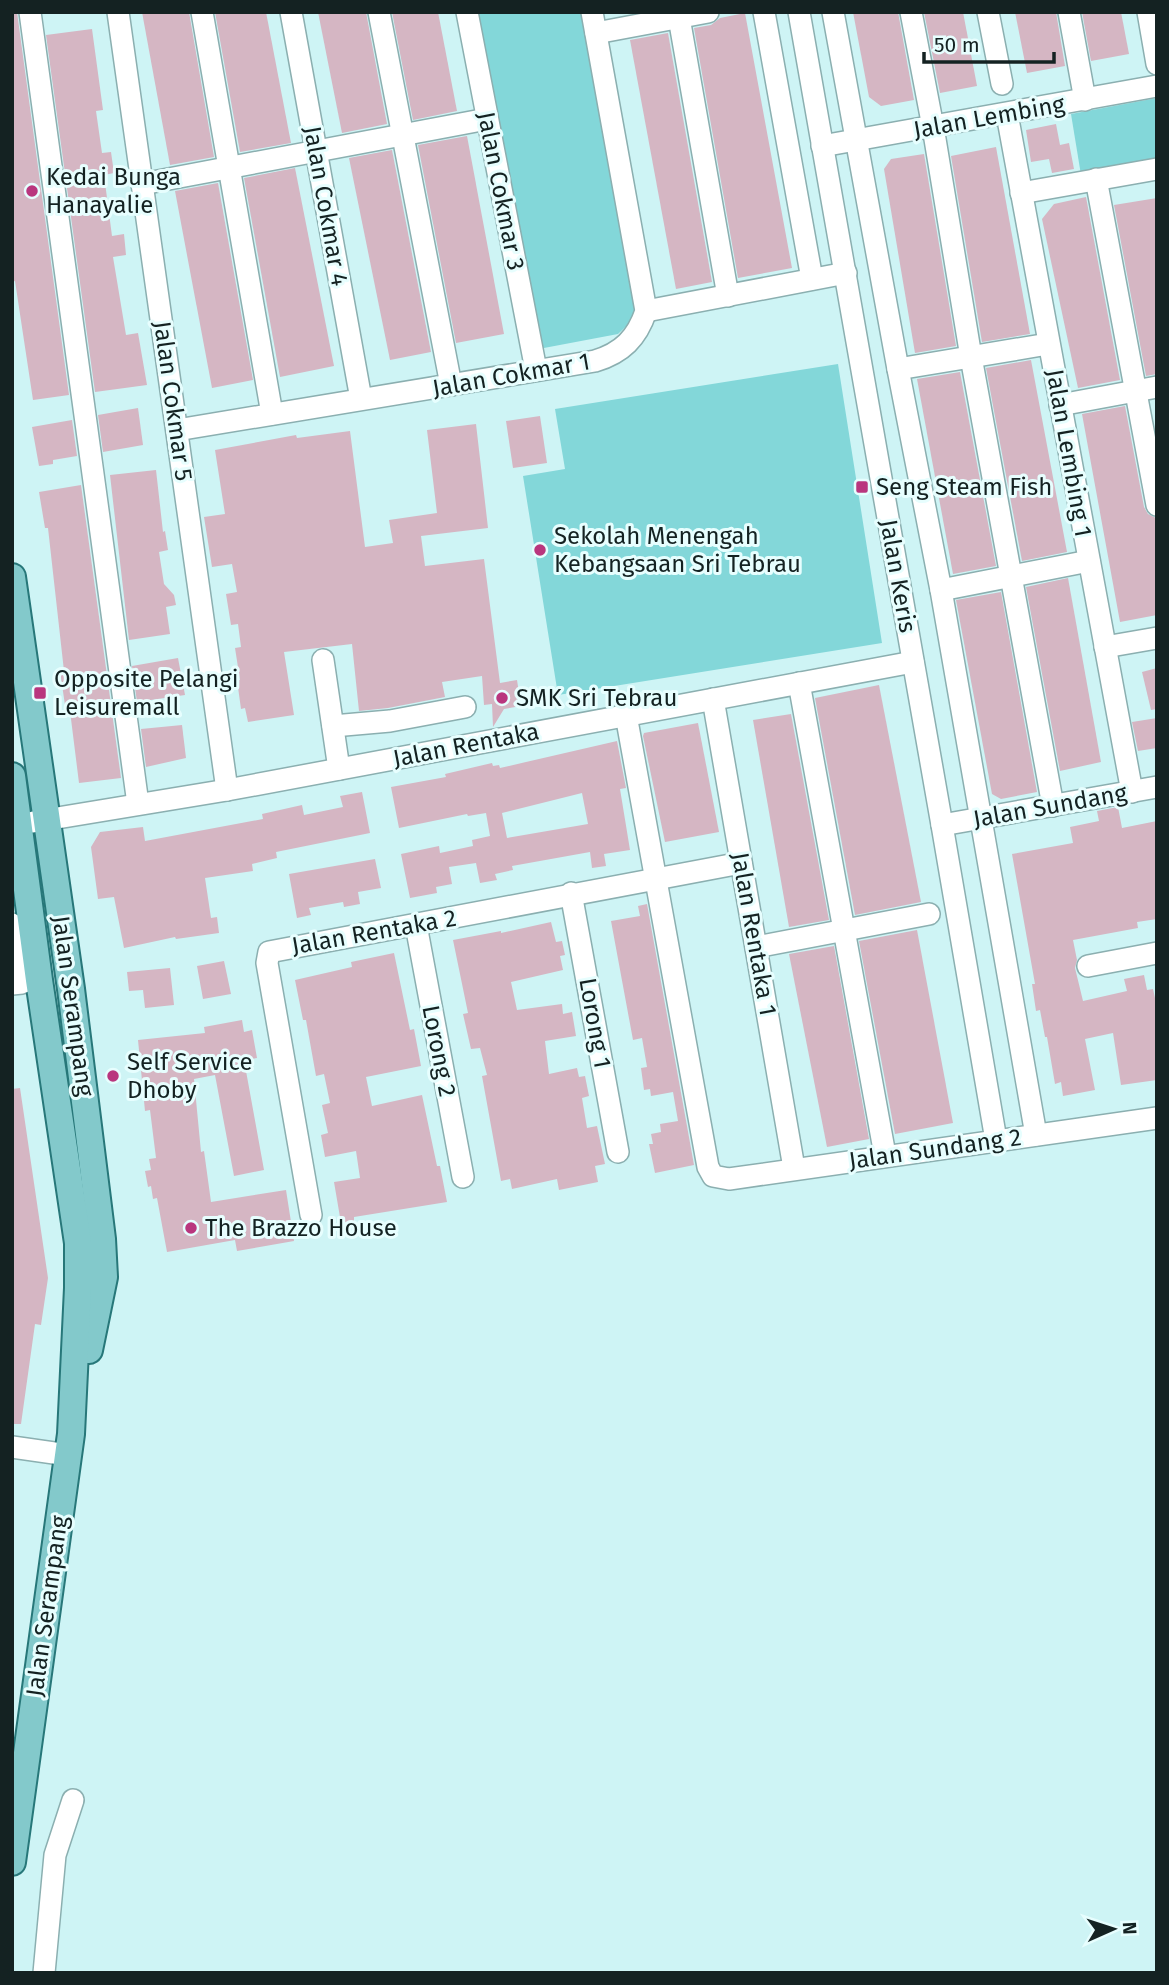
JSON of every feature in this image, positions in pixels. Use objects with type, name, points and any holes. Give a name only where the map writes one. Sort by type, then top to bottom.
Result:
[{"type":"main road","name":"Jalan Serampang","points":[[12,577],[90,1133],[104,1277],[70,1444],[12,1862]]},
{"type":"main road","name":"Jalan Serampang","points":[[12,777],[18,824],[17,861],[78,1243],[78,1320],[70,1444]]},
{"type":"street","points":[[30,12],[138,804]]},
{"type":"street","name":"Jalan Cokmar 5","points":[[118,12],[227,790]]},
{"type":"street","points":[[202,12],[271,414]]},
{"type":"street","name":"Jalan Cokmar 4","points":[[291,12],[361,399]]},
{"type":"street","points":[[379,12],[451,385]]},
{"type":"street","name":"Jalan Cokmar 3","points":[[467,12],[536,370]]},
{"type":"street","points":[[708,12],[594,23],[646,311],[846,273]]},
{"type":"street","points":[[764,12],[812,279]]},
{"type":"street","name":"Jalan Keris","points":[[799,12],[996,1140]]},
{"type":"street","points":[[833,12],[941,590],[1036,1135]]},
{"type":"street","points":[[911,12],[1053,806]]},
{"type":"street","points":[[988,12],[1002,84]]},
{"type":"street","points":[[1069,12],[1085,100]]},
{"type":"street","points":[[1148,12],[1157,64]]},
{"type":"street","points":[[679,15],[728,296]]},
{"type":"street","name":"Jalan Lembing","points":[[822,146],[1157,86]]},
{"type":"street","name":"Jalan Lembing 1","points":[[1007,114],[1132,792]]},
{"type":"street","points":[[142,184],[487,119]]},
{"type":"street","points":[[1021,193],[1157,169]]},
{"type":"street","points":[[1096,179],[1146,389],[1157,505]]},
{"type":"street","name":"Jalan Cokmar 1","points":[[177,430],[595,361],[611,356],[630,342],[646,311]]},
{"type":"street","points":[[898,369],[1048,344]]},
{"type":"street","points":[[1060,405],[1146,389]]},
{"type":"street","points":[[941,590],[1088,561]]},
{"type":"street","points":[[1104,647],[1157,638]]},
{"type":"street","points":[[323,660],[339,769]]},
{"type":"street","name":"Jalan Rentaka","points":[[18,824],[227,790],[913,662]]},
{"type":"street","points":[[799,683],[886,1155]]},
{"type":"street","name":"Jalan Rentaka 1","points":[[713,699],[794,1168]]},
{"type":"street","points":[[333,726],[390,721],[466,707]]},
{"type":"street","points":[[626,715],[656,878]]},
{"type":"street","name":"Jalan Sundang","points":[[942,825],[1157,787]]},
{"type":"street","points":[[17,861],[52,855]]},
{"type":"street","name":"Jalan Rentaka 2","points":[[311,1215],[267,963],[269,952],[741,863]]},
{"type":"street","name":"Jalan Sundang 2","points":[[656,878],[708,1167],[713,1177],[729,1179],[1157,1118]]},
{"type":"street","name":"Lorong 1","points":[[571,893],[618,1152]]},
{"type":"street","points":[[756,947],[929,914]]},
{"type":"street","points":[[12,924],[17,984]]},
{"type":"street","name":"Lorong 2","points":[[416,925],[463,1177]]},
{"type":"street","points":[[1088,966],[1157,953]]},
{"type":"street","points":[[12,1447],[70,1444]]},
{"type":"street","points":[[44,1973],[55,1855],[73,1800]]},
{"type":"shaded area","points":[[461,12],[582,12],[637,299],[635,318],[618,334],[528,351]]},
{"type":"shaded area","points":[[1157,98],[1157,161],[1081,175],[1071,114]]},
{"type":"shaded area","points":[[838,364],[882,643],[558,695],[523,476],[565,469],[555,409]]},
{"type":"building","points":[[12,12],[17,12],[69,395],[33,400],[15,281],[12,282]]},
{"type":"building","points":[[142,12],[189,12],[214,157],[170,165]]},
{"type":"building","points":[[215,12],[266,12],[291,143],[240,152]]},
{"type":"building","points":[[318,12],[366,12],[387,124],[342,133]]},
{"type":"building","points":[[392,12],[438,12],[457,111],[413,120]]},
{"type":"building","points":[[853,12],[898,12],[914,100],[881,106],[869,97]]},
{"type":"building","points":[[924,12],[963,12],[977,86],[940,93]]},
{"type":"building","points":[[1015,12],[1056,12],[1065,66],[1027,73]]},
{"type":"building","points":[[1082,12],[1121,12],[1129,54],[1091,61]]},
{"type":"building","points":[[745,13],[792,268],[738,278],[694,28],[711,25],[720,18]]},
{"type":"building","points":[[92,29],[103,110],[96,111],[102,153],[111,152],[114,173],[104,175],[112,236],[124,234],[126,255],[113,257],[126,335],[138,333],[147,385],[95,392],[46,35]]},
{"type":"building","points":[[668,33],[712,282],[676,289],[630,40]]},
{"type":"building","points":[[1056,124],[1060,145],[1069,143],[1074,169],[1052,173],[1049,159],[1031,162],[1026,130]]},
{"type":"building","points":[[467,136],[504,334],[456,343],[418,145]]},
{"type":"building","points":[[996,147],[1030,334],[982,342],[951,156]]},
{"type":"building","points":[[392,150],[431,352],[390,360],[349,158]]},
{"type":"building","points":[[924,154],[956,346],[915,353],[884,169],[891,159]]},
{"type":"building","points":[[295,168],[334,366],[280,377],[244,178]]},
{"type":"building","points":[[218,183],[253,380],[212,388],[175,191]]},
{"type":"building","points":[[1086,197],[1120,380],[1078,388],[1042,219],[1054,204]]},
{"type":"building","points":[[1157,198],[1157,374],[1146,376],[1114,205]]},
{"type":"building","points":[[1031,360],[1067,552],[1022,561],[986,368]]},
{"type":"building","points":[[960,372],[996,566],[953,574],[917,379]]},
{"type":"building","points":[[1125,406],[1144,507],[1157,521],[1157,615],[1120,622],[1082,414]]},
{"type":"building","points":[[138,408],[143,445],[103,452],[98,415]]},
{"type":"building","points":[[540,416],[547,463],[513,468],[506,421]]},
{"type":"building","points":[[72,420],[77,456],[53,460],[53,464],[39,466],[32,427]]},
{"type":"building","points":[[476,424],[488,528],[421,536],[425,566],[484,559],[500,683],[517,680],[521,706],[504,709],[493,727],[492,704],[484,705],[482,676],[442,682],[445,697],[359,711],[352,644],[284,652],[294,715],[248,722],[245,708],[241,709],[237,680],[240,680],[235,648],[241,647],[238,624],[231,625],[226,594],[237,592],[232,564],[212,567],[204,517],[225,514],[215,450],[296,435],[297,438],[350,431],[365,547],[393,543],[389,520],[437,513],[427,430]]},
{"type":"building","points":[[156,470],[163,532],[165,531],[168,550],[159,552],[164,584],[174,595],[176,605],[166,607],[170,634],[129,640],[110,475]]},
{"type":"building","points":[[81,485],[121,778],[79,783],[70,711],[66,712],[60,671],[64,671],[48,528],[45,528],[39,492]]},
{"type":"building","points":[[1068,578],[1101,762],[1060,771],[1026,587]]},
{"type":"building","points":[[1001,592],[1037,792],[1001,799],[992,794],[956,600]]},
{"type":"building","points":[[178,658],[185,695],[137,702],[132,666]]},
{"type":"building","points":[[1157,668],[1157,709],[1151,710],[1142,672]]},
{"type":"building","points":[[879,685],[921,902],[855,915],[815,698]]},
{"type":"building","points":[[791,714],[829,920],[789,927],[753,720]]},
{"type":"building","points":[[1157,718],[1157,748],[1138,751],[1132,722]]},
{"type":"building","points":[[698,723],[719,832],[665,842],[643,736],[644,733]]},
{"type":"building","points":[[182,725],[186,758],[146,767],[141,729]]},
{"type":"building","points":[[617,741],[626,788],[620,789],[630,850],[604,854],[606,866],[592,868],[590,852],[512,866],[513,870],[495,874],[497,880],[480,883],[476,863],[449,867],[452,884],[436,887],[437,893],[410,898],[401,854],[439,846],[440,853],[473,846],[472,840],[490,836],[486,813],[467,814],[399,828],[391,787],[446,777],[445,774],[492,763],[500,768]],"holes":[[[582,793],[588,824],[507,838],[502,813]]]},
{"type":"building","points":[[362,792],[370,833],[276,852],[277,858],[252,864],[253,871],[205,878],[211,918],[217,917],[219,933],[175,937],[124,948],[114,897],[98,899],[91,847],[100,832],[143,827],[145,841],[263,819],[262,814],[302,805],[304,815],[343,807],[340,796]]},
{"type":"building","points":[[1118,807],[1122,828],[1157,821],[1157,919],[1137,922],[1138,928],[1073,940],[1077,960],[1075,968],[1083,1001],[1127,991],[1124,979],[1144,975],[1147,990],[1153,989],[1157,1007],[1157,1080],[1121,1085],[1113,1033],[1085,1039],[1095,1090],[1063,1096],[1061,1082],[1055,1084],[1040,1010],[1036,1011],[1032,984],[1035,984],[1012,854],[1073,843],[1070,827],[1099,821],[1097,811]]},
{"type":"building","points":[[375,859],[381,888],[358,892],[360,904],[344,907],[343,902],[309,908],[311,915],[297,918],[289,874]]},
{"type":"building","points":[[647,904],[694,1165],[655,1173],[649,1144],[653,1144],[651,1134],[661,1132],[660,1124],[678,1121],[673,1092],[651,1096],[650,1089],[644,1090],[641,1068],[647,1067],[642,1038],[633,1040],[611,921],[640,916],[638,906]]},
{"type":"building","points":[[551,922],[556,942],[562,941],[565,955],[560,956],[563,970],[511,982],[517,1010],[562,1004],[563,1014],[572,1012],[576,1036],[545,1041],[549,1074],[577,1068],[579,1077],[585,1076],[589,1096],[582,1098],[587,1128],[597,1126],[605,1164],[595,1166],[598,1182],[559,1190],[557,1179],[512,1189],[510,1179],[501,1181],[482,1076],[487,1075],[480,1048],[471,1049],[463,1014],[468,1013],[453,940]]},
{"type":"building","points":[[917,930],[953,1123],[895,1134],[859,941]]},
{"type":"building","points":[[834,946],[869,1139],[827,1147],[789,954]]},
{"type":"building","points":[[394,953],[410,1030],[414,1029],[421,1066],[366,1077],[372,1106],[422,1095],[447,1202],[354,1217],[354,1221],[341,1223],[334,1182],[360,1178],[356,1151],[325,1157],[321,1135],[328,1133],[322,1105],[330,1103],[324,1074],[316,1076],[306,1020],[303,1020],[295,980],[352,967],[351,962]]},
{"type":"building","points":[[224,961],[231,994],[203,999],[197,966]]},
{"type":"building","points":[[170,968],[174,1005],[145,1008],[143,990],[129,991],[127,972]]},
{"type":"building","points":[[242,1020],[244,1032],[252,1030],[257,1058],[244,1060],[264,1170],[234,1176],[215,1075],[194,1079],[201,1152],[204,1151],[211,1202],[286,1190],[294,1241],[237,1251],[235,1240],[167,1252],[157,1198],[153,1199],[145,1171],[151,1170],[149,1159],[156,1158],[150,1110],[145,1111],[138,1040],[205,1033],[204,1027]]},
{"type":"building","points":[[20,1088],[48,1278],[41,1325],[35,1324],[21,1424],[12,1424],[12,1089]]},
{"type":"place","name":"Kedai Bunga Hanayalie","points":[[32,191]]},
{"type":"place","name":"Seng Steam Fish","points":[[862,487]]},
{"type":"place","name":"Sekolah Menengah Kebangsaan Sri Tebrau","points":[[540,550]]},
{"type":"place","name":"Opposite Pelangi Leisuremall","points":[[40,693]]},
{"type":"place","name":"SMK Sri Tebrau","points":[[502,698]]},
{"type":"place","name":"Self Service Dhoby","points":[[113,1076]]},
{"type":"place","name":"The Brazzo House","points":[[191,1228]]}]
